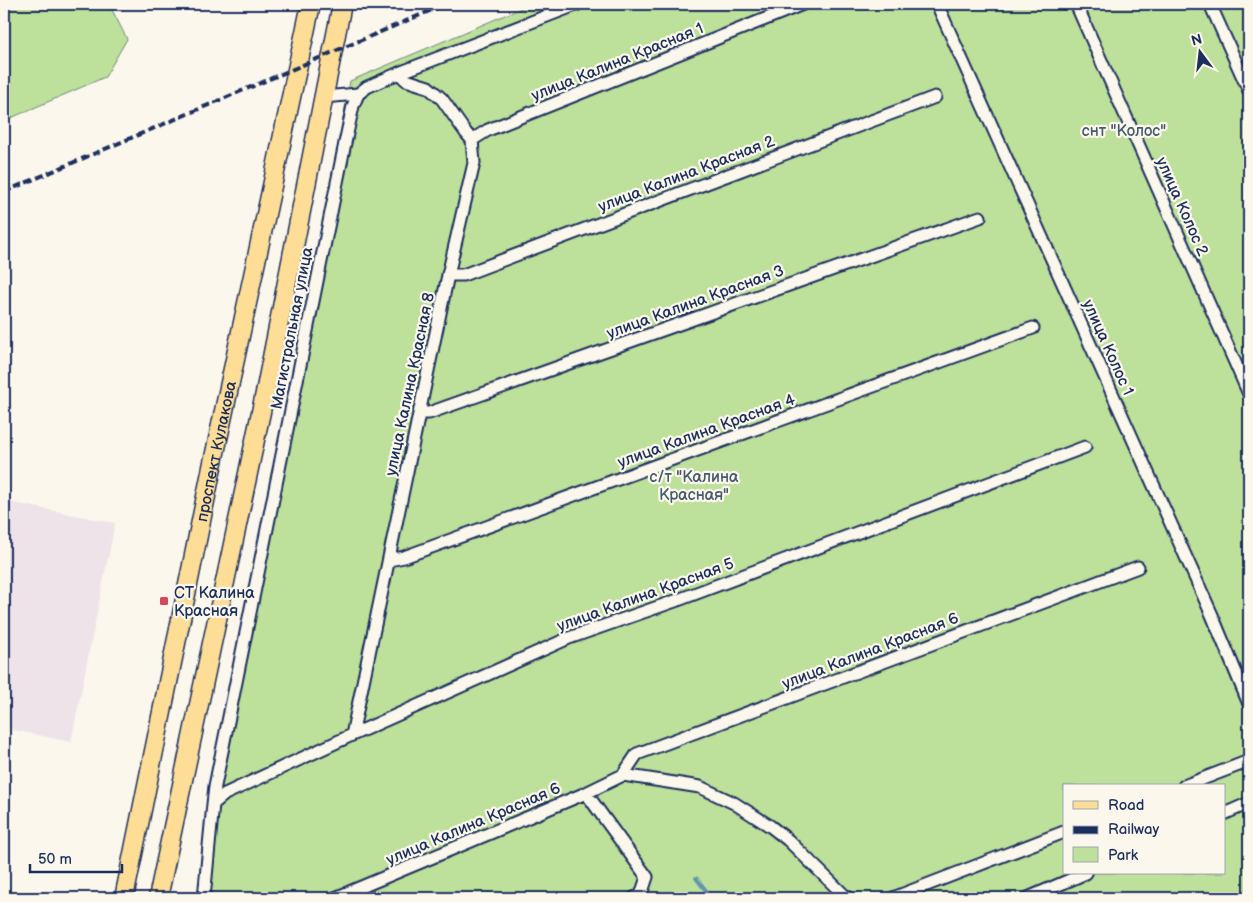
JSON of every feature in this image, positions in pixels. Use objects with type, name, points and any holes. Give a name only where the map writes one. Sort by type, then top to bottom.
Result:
[{"type":"main road","name":"проспект Кулакова","points":[[124,898],[209,484],[311,4]]},
{"type":"main road","points":[[158,898],[265,393],[342,4]]},
{"type":"street","points":[[323,97],[358,94],[367,87],[399,73],[578,4]]},
{"type":"street","name":"улица Калина Красная 1","points":[[472,140],[488,130],[803,4]]},
{"type":"street","name":"улица Колос 1","points":[[938,4],[1212,615],[1249,704]]},
{"type":"street","name":"улица Колос 2","points":[[1076,4],[1249,394]]},
{"type":"street","points":[[1210,4],[1249,91]]},
{"type":"street","points":[[399,73],[406,80],[428,88],[442,99],[472,140]]},
{"type":"street","name":"Магистральная улица","points":[[204,898],[215,786],[345,143],[353,106],[358,94]]},
{"type":"street","name":"улица Калина Красная 2","points":[[448,275],[463,275],[935,96]]},
{"type":"street","name":"улица Калина Красная 8","points":[[352,734],[448,275],[474,163],[472,140]]},
{"type":"street","name":"улица Калина Красная 3","points":[[420,413],[429,413],[980,217]]},
{"type":"street","name":"улица Калина Красная 4","points":[[389,560],[414,554],[1033,328]]},
{"type":"street","name":"улица Калина Красная 5","points":[[213,804],[225,794],[352,734],[569,638],[678,600],[1085,447]]},
{"type":"street","name":"улица Калина Красная 6","points":[[335,898],[586,793],[622,775],[637,754],[1138,567]]},
{"type":"street","points":[[1189,784],[1249,761]]},
{"type":"street","points":[[622,775],[700,787],[734,803],[788,840],[845,897]]},
{"type":"street","points":[[586,793],[647,877],[641,895],[634,898]]},
{"type":"street","points":[[1226,813],[1249,803]]},
{"type":"street","points":[[893,898],[1063,832]]},
{"type":"street","points":[[1028,898],[1084,874]]},
{"type":"shaded area","points":[[4,501],[115,523],[71,742],[4,728]]},
{"type":"green space","points":[[4,4],[109,4],[127,39],[105,77],[4,121]]},
{"type":"green space","name":"с/т \"Калина Красная\"","points":[[531,4],[1249,4],[1249,898],[198,898],[350,81]]},
{"type":"waterway","points":[[696,878],[712,898]]},
{"type":"railway","points":[[4,192],[446,4]]},
{"type":"place","name":"СТ Калина Красная","points":[[164,601]]},
{"type":"park label","name":"снт \"Колос\"","points":[[1124,130]]}]
